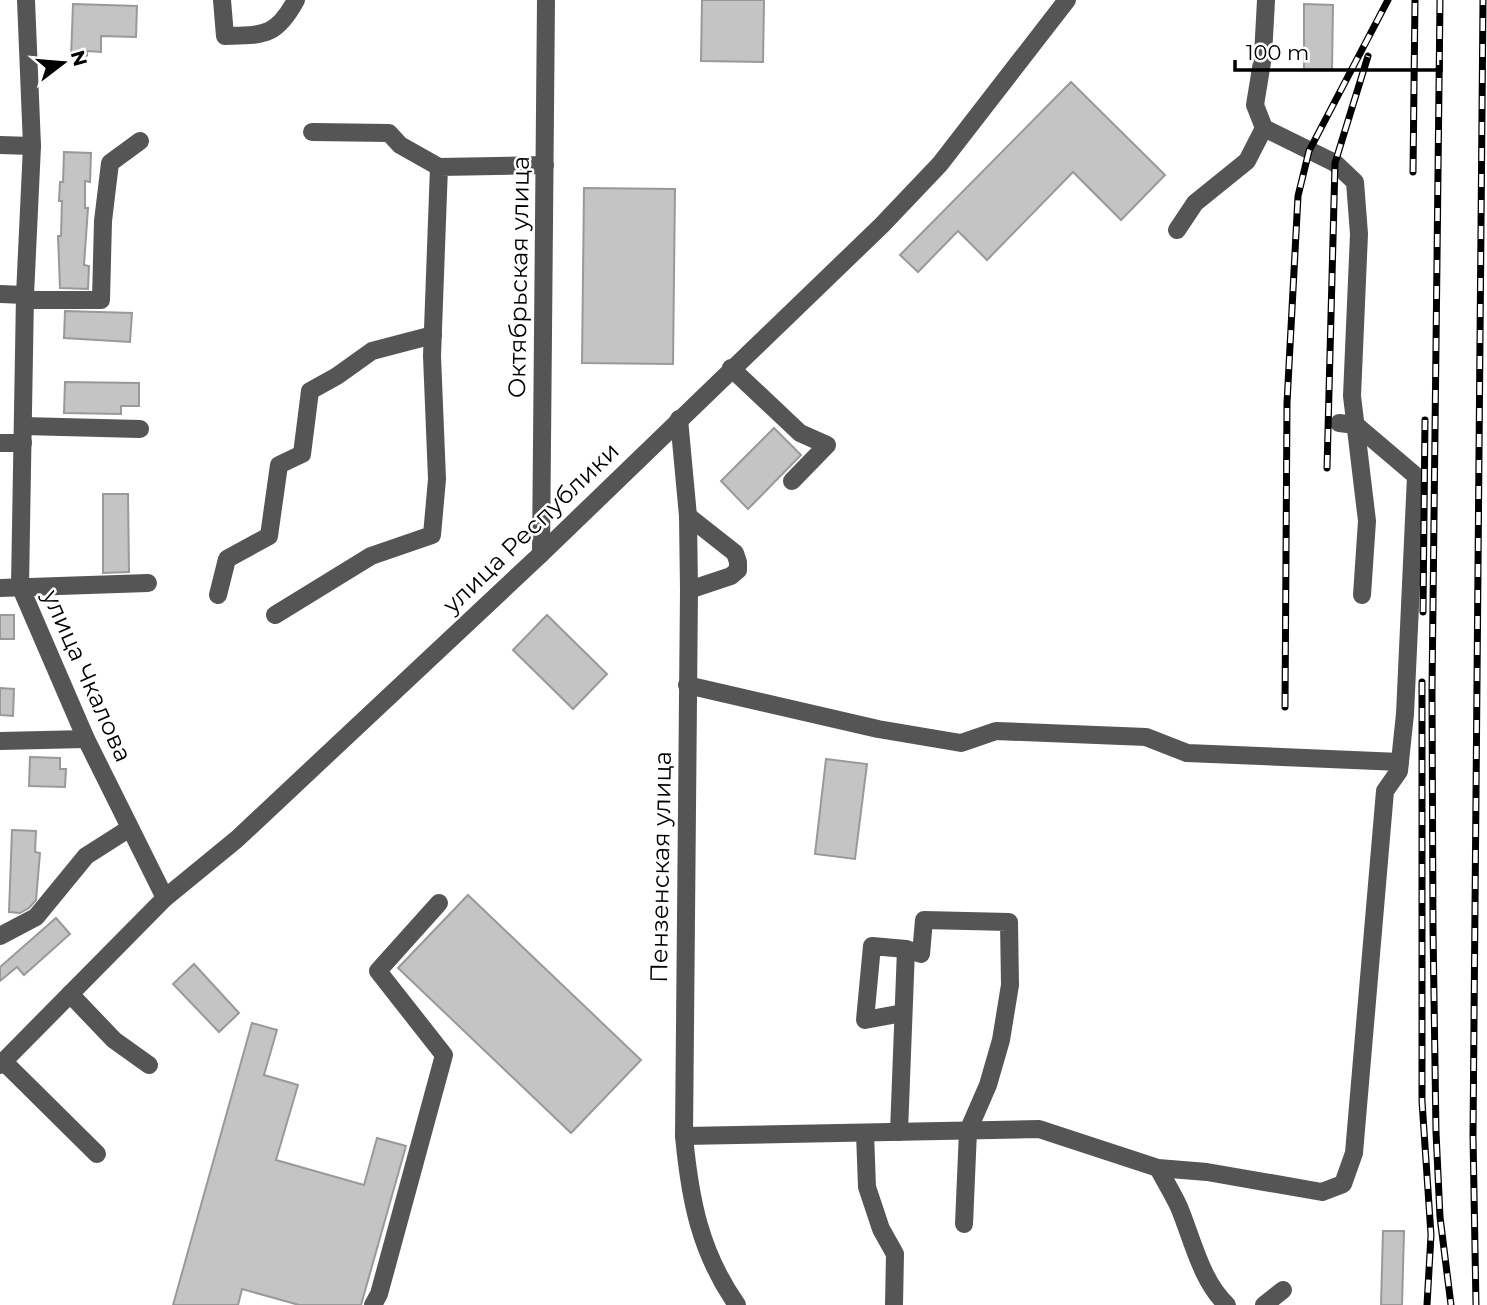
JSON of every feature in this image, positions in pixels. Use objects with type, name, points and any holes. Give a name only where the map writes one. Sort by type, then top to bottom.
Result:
[{"type":"street","name":"улица Чкалова","points":[[26,0],[32,146],[25,298],[20,586],[86,739],[165,898]]},
{"type":"street","points":[[222,0],[225,36],[264,35],[285,20],[296,0]]},
{"type":"street","name":"Октябрьская улица","points":[[541,554],[546,0]]},
{"type":"street","name":"улица Республики","points":[[2,1063],[165,898],[237,839],[541,554],[882,225],[940,164],[1067,0]]},
{"type":"street","points":[[1266,0],[1263,56],[1255,105],[1264,128],[1335,163],[1355,182],[1359,234],[1352,396],[1347,424],[1367,521],[1362,595]]},
{"type":"street","points":[[1177,230],[1195,203],[1247,161],[1264,128]]},
{"type":"street","points":[[312,132],[389,133],[400,145],[439,167],[545,165]]},
{"type":"street","points":[[0,294],[25,298],[101,300],[103,221],[110,163],[140,141]]},
{"type":"street","points":[[0,145],[32,146]]},
{"type":"street","points":[[275,615],[371,556],[432,535],[437,479],[433,335],[439,167]]},
{"type":"street","points":[[218,596],[227,559],[268,537],[279,465],[302,454],[310,391],[372,351],[433,335]]},
{"type":"street","points":[[732,368],[800,433],[827,445],[792,481]]},
{"type":"street","name":"Пензенская улица","points":[[679,419],[688,516],[689,590],[684,1136],[689,1183],[699,1229],[720,1280],[737,1305]]},
{"type":"street","points":[[684,1136],[1039,1129],[1158,1168],[1207,1172],[1322,1192],[1343,1184],[1354,1153],[1385,791],[1399,771],[1405,714],[1416,476],[1347,424]]},
{"type":"street","points":[[0,443],[23,435],[140,429]]},
{"type":"street","points":[[688,516],[734,553],[738,562],[738,570],[731,576],[689,590]]},
{"type":"street","points":[[0,587],[149,583]]},
{"type":"street","points":[[687,685],[878,729],[961,743],[996,731],[1146,737],[1186,753],[1400,762]]},
{"type":"street","points":[[0,741],[86,739]]},
{"type":"street","points":[[0,936],[36,917],[86,856],[130,828]]},
{"type":"street","points":[[373,1305],[380,1294],[444,1055],[378,971],[439,903]]},
{"type":"street","points":[[903,1013],[865,1020],[872,946],[906,949],[921,954],[924,920],[1009,922],[1010,985],[1001,1040],[988,1085],[968,1131],[964,1224]]},
{"type":"street","points":[[899,1132],[906,949]]},
{"type":"street","points":[[70,994],[114,1040],[149,1065]]},
{"type":"street","points":[[2,1063],[97,1154]]},
{"type":"street","points":[[865,1133],[867,1187],[880,1229],[895,1254],[894,1305]]},
{"type":"street","points":[[1158,1168],[1178,1204],[1202,1265],[1219,1298],[1227,1305]]},
{"type":"street","points":[[1264,1305],[1283,1290]]},
{"type":"building","points":[[702,0],[764,0],[763,62],[701,61]]},
{"type":"building","points":[[73,4],[137,6],[136,37],[101,36],[101,52],[87,51],[87,59],[71,59]]},
{"type":"building","points":[[1304,4],[1333,5],[1332,70],[1304,70]]},
{"type":"building","points":[[1071,82],[1165,175],[1121,220],[1073,172],[987,260],[958,231],[918,272],[900,255]]},
{"type":"building","points":[[64,152],[91,153],[90,182],[85,181],[85,208],[88,208],[84,265],[89,266],[88,289],[60,288],[58,236],[61,236],[62,201],[59,201]]},
{"type":"building","points":[[584,188],[675,189],[673,364],[582,363]]},
{"type":"building","points":[[65,311],[132,313],[130,342],[64,338]]},
{"type":"building","points":[[65,382],[139,383],[139,406],[121,406],[121,414],[64,413]]},
{"type":"building","points":[[774,428],[801,455],[748,509],[721,481]]},
{"type":"building","points":[[103,494],[128,494],[129,572],[103,573]]},
{"type":"building","points":[[0,615],[14,615],[14,639],[0,639]]},
{"type":"building","points":[[547,615],[607,674],[573,709],[513,650]]},
{"type":"building","points":[[0,688],[14,689],[13,716],[0,715]]},
{"type":"building","points":[[30,757],[60,758],[60,769],[66,769],[65,787],[29,786]]},
{"type":"building","points":[[826,759],[867,764],[855,859],[815,854]]},
{"type":"building","points":[[12,830],[36,831],[35,852],[40,853],[36,900],[20,913],[9,912]]},
{"type":"building","points":[[468,895],[641,1060],[571,1133],[398,968]]},
{"type":"building","points":[[56,918],[70,934],[24,975],[17,967],[0,981],[0,967]]},
{"type":"building","points":[[194,964],[239,1013],[219,1032],[173,984]]},
{"type":"building","points":[[252,1023],[277,1030],[264,1075],[298,1085],[276,1160],[364,1185],[377,1138],[406,1146],[361,1305],[299,1305],[242,1289],[238,1305],[173,1305]]},
{"type":"building","points":[[1383,1231],[1404,1231],[1402,1305],[1381,1305]]},
{"type":"railway","points":[[1285,707],[1287,403],[1298,196],[1309,151],[1388,0]]},
{"type":"railway","points":[[1413,172],[1415,0]]},
{"type":"railway","points":[[1440,0],[1432,691],[1433,929],[1440,1217],[1451,1305]]},
{"type":"railway","points":[[1476,1305],[1473,1136],[1483,0]]},
{"type":"railway","points":[[1327,468],[1335,163],[1368,56]]},
{"type":"railway","points":[[1423,612],[1425,420]]},
{"type":"railway","points":[[1422,682],[1422,1101],[1431,1235],[1427,1305]]}]
